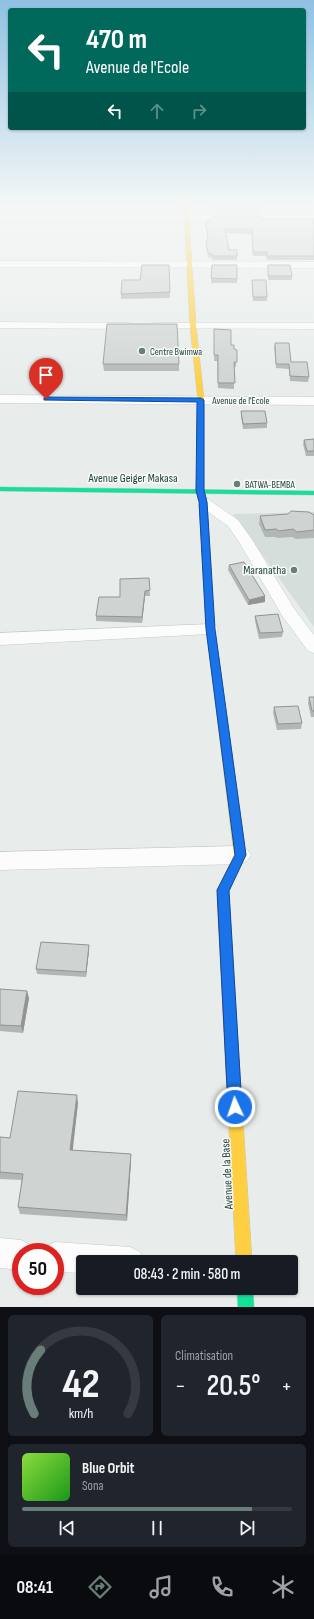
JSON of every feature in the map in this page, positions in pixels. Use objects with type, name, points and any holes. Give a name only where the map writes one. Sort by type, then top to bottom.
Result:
[{"type":"main road","points":[[190,265],[193,326],[201,400],[202,496],[210,629],[240,855]]},
{"type":"main road","name":"Avenue Geiger Makasa","points":[[0,489],[202,496],[314,493]]},
{"type":"main road","name":"Avenue de la Base","points":[[240,855],[223,890],[244,1255]]},
{"type":"main road","points":[[245,1295],[246,1307]]},
{"type":"street","points":[[0,325],[314,326]]},
{"type":"street","name":"Avenue de l'Ecole","points":[[0,398],[314,401]]},
{"type":"street","points":[[202,496],[233,523],[246,541],[289,613],[314,647]]},
{"type":"street","points":[[0,639],[210,629]]},
{"type":"street","points":[[0,861],[240,855]]},
{"type":"street","points":[[0,1253],[12,1254]]},
{"type":"street","points":[[64,1258],[76,1258]]},
{"type":"shaded area","name":"Maranatha","points":[[314,512],[314,627],[233,514]]},
{"type":"building","points":[[142,265],[169,265],[170,292],[121,294],[122,280],[140,280]]},
{"type":"building","points":[[212,265],[237,265],[237,279],[211,278]]},
{"type":"building","points":[[268,265],[290,265],[292,276],[268,276]]},
{"type":"building","points":[[252,280],[266,280],[267,297],[253,297]]},
{"type":"building","name":"Centre Bwimwa","points":[[107,324],[177,324],[179,364],[103,364]]},
{"type":"building","points":[[214,329],[231,330],[231,345],[234,345],[234,349],[237,350],[237,362],[234,362],[235,383],[218,383],[218,355],[214,355]]},
{"type":"building","points":[[275,343],[289,343],[291,362],[307,362],[309,377],[290,376],[289,364],[276,364]]},
{"type":"building","points":[[241,411],[265,411],[267,423],[243,424]]},
{"type":"building","points":[[314,439],[314,451],[307,451],[304,440]]},
{"type":"building","points":[[291,511],[309,512],[314,515],[314,530],[297,532],[293,529],[279,531],[276,529],[265,530],[260,516],[288,514]]},
{"type":"building","points":[[244,562],[265,596],[249,600],[229,565]]},
{"type":"building","points":[[149,578],[150,590],[145,591],[142,617],[96,616],[99,597],[120,597],[120,579]]},
{"type":"building","points":[[278,614],[283,632],[260,633],[255,616]]},
{"type":"building","points":[[309,697],[314,697],[314,711],[312,711]]},
{"type":"building","points":[[298,706],[302,723],[278,724],[274,707]]},
{"type":"building","points":[[41,942],[89,945],[86,972],[36,969]]},
{"type":"building","points":[[0,989],[27,991],[21,1026],[0,1025]]},
{"type":"building","points":[[18,1091],[77,1095],[70,1150],[131,1154],[126,1215],[18,1207],[23,1174],[0,1172],[0,1137],[10,1138]]},
{"type":"traffic: fast","points":[[0,489],[314,493]]},
{"type":"traffic: fast","points":[[245,1295],[246,1307]]},
{"type":"traffic: slow","points":[[189,265],[193,326],[201,400],[201,430]]},
{"type":"traffic: slow","points":[[210,624],[240,855],[223,891],[223,895]]},
{"type":"traffic: slow","points":[[233,1073],[244,1255]]},
{"type":"traffic: jam","points":[[201,430],[200,491],[203,502],[210,624]]},
{"type":"traffic: jam","points":[[223,895],[233,1073]]},
{"type":"place","name":"Centre Bwimwa","points":[[142,351]]},
{"type":"place","name":"BATWA-BEMBA","points":[[237,484]]},
{"type":"place","name":"Maranatha","points":[[294,570]]},
{"type":"route","points":[[46,399],[201,400],[200,490],[203,502],[210,629],[240,855],[223,890],[235,1107]]}]
